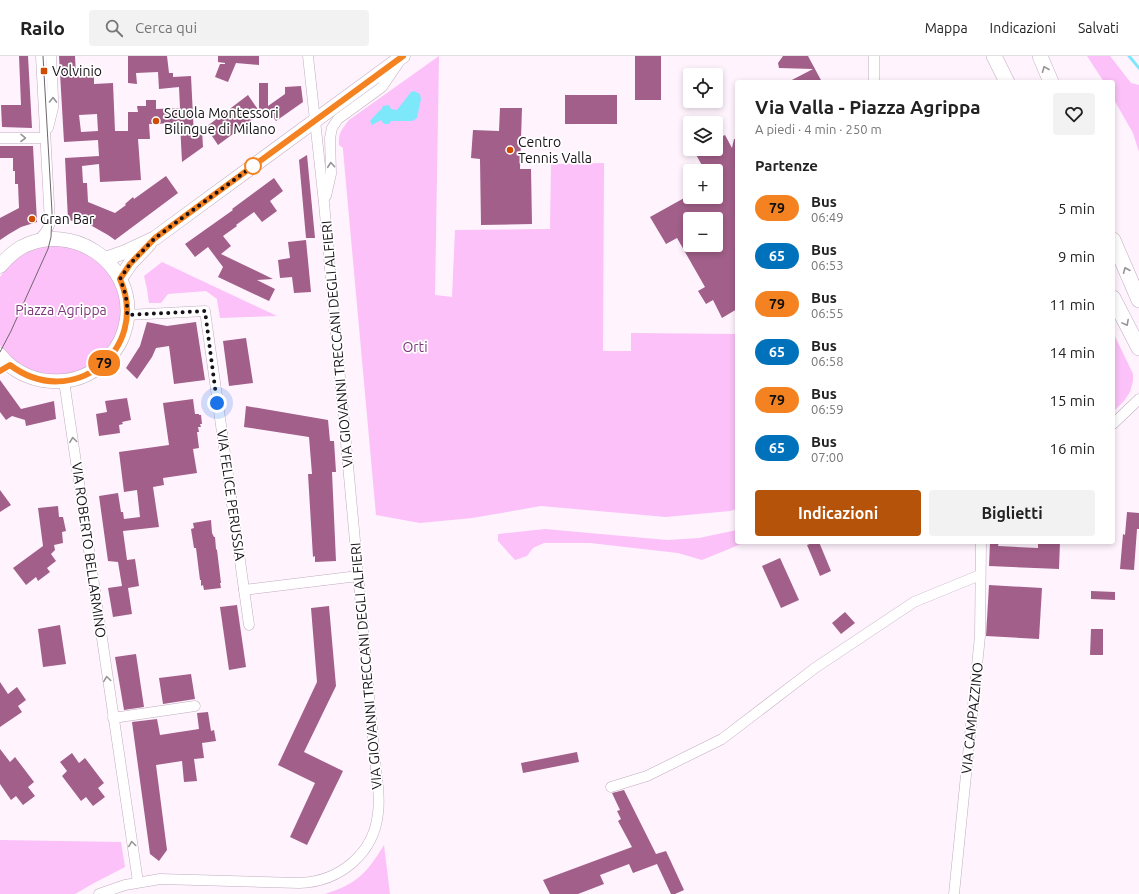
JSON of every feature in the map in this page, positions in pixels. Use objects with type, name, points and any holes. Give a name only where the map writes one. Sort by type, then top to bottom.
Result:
[{"type":"main road","points":[[120,279],[130,264],[155,238],[403,56]]},
{"type":"main road","points":[[994,56],[1005,78]]},
{"type":"main road","points":[[1040,56],[1050,80]]},
{"type":"main road","points":[[105,259],[125,252],[155,238]]},
{"type":"main road","points":[[0,266],[8,257],[20,248],[34,242],[53,239],[71,241],[90,247],[105,259],[115,270],[120,279],[127,302],[127,315],[121,341],[105,362],[95,370],[83,376],[64,381],[48,381],[35,378],[5,368],[0,355]]},
{"type":"main road","points":[[1115,245],[1139,300]]},
{"type":"main road","points":[[1115,302],[1139,348]]},
{"type":"street","points":[[34,242],[44,236],[50,223],[41,56]]},
{"type":"street","points":[[45,138],[53,108],[51,56]]},
{"type":"street","name":"VIA GIOVANNI TRECCANI DEGLI ALFIERI","points":[[100,894],[125,885],[160,879],[306,883],[325,879],[350,866],[360,855],[371,838],[375,827],[379,802],[324,204],[308,56]]},
{"type":"street","name":"VIA GIOVANNI TRECCANI DEGLI ALFIERI","points":[[324,204],[331,174],[330,133],[334,123],[382,87],[403,56]]},
{"type":"street","points":[[874,56],[874,80]]},
{"type":"street","points":[[0,138],[45,138]]},
{"type":"street","points":[[50,223],[58,232],[71,241]]},
{"type":"street","name":"VIA FELICE PERUSSIA","points":[[127,315],[205,311],[249,625]]},
{"type":"street","name":"VIA ROBERTO BELLARMINO","points":[[64,381],[138,882]]},
{"type":"street","points":[[1115,422],[1139,399]]},
{"type":"street","name":"VIA CAMPAZZINO","points":[[954,894],[980,636],[981,544]]},
{"type":"street","points":[[611,787],[647,776],[722,739],[815,668],[914,602],[980,575]]},
{"type":"street","points":[[244,590],[358,576]]},
{"type":"street","points":[[113,718],[195,706]]},
{"type":"green space","name":"Orti","points":[[439,56],[435,295],[452,297],[455,230],[550,229],[551,164],[604,163],[603,351],[631,351],[631,333],[735,334],[735,510],[666,517],[541,506],[472,518],[420,523],[376,515],[343,148],[339,145],[339,137],[342,129],[349,120]]},
{"type":"green space","points":[[1087,56],[1110,56],[1131,83],[1139,85],[1139,152],[1133,133],[1115,102],[1115,80],[1103,80]]},
{"type":"green space","name":"Piazza Agrippa","points":[[52,245],[73,247],[92,256],[108,270],[118,288],[122,308],[120,329],[111,348],[97,363],[78,373],[58,377],[37,374],[18,365],[0,345],[0,277],[16,259],[22,255],[36,249]]},
{"type":"green space","points":[[162,262],[277,316],[220,318],[217,299],[206,291],[168,294],[161,303],[149,303],[144,276]]},
{"type":"green space","points":[[1115,336],[1133,374],[1130,392],[1115,410]]},
{"type":"green space","points":[[545,529],[667,540],[699,538],[735,530],[735,544],[741,544],[702,560],[678,553],[590,543],[544,543],[533,548],[527,556],[515,560],[498,541],[498,534]]},
{"type":"green space","points":[[0,840],[121,842],[125,867],[75,894],[0,894]]},
{"type":"green space","points":[[384,845],[390,894],[325,894],[345,886],[360,876],[372,863]]},
{"type":"water","points":[[414,91],[420,94],[421,99],[417,118],[412,121],[391,121],[389,124],[384,124],[381,120],[372,125],[370,121],[383,106],[389,105],[391,109],[397,110],[411,92]]},
{"type":"building","points":[[19,56],[28,56],[32,128],[2,127],[1,105],[21,105]]},
{"type":"building","points":[[59,56],[75,56],[76,76],[94,75],[94,84],[113,83],[115,131],[128,131],[128,112],[138,112],[137,106],[146,106],[146,100],[156,100],[156,109],[180,108],[179,87],[159,89],[158,72],[136,73],[137,84],[128,83],[128,56],[167,56],[169,73],[173,73],[173,77],[191,76],[194,136],[202,130],[203,147],[182,162],[180,123],[149,124],[150,139],[138,139],[141,180],[100,182],[99,164],[82,166],[83,183],[87,183],[88,202],[115,213],[126,205],[125,204],[133,197],[134,199],[166,176],[178,193],[115,240],[92,226],[68,220],[65,158],[99,156],[98,140],[64,142]],"holes":[[[97,114],[98,131],[81,132],[79,115]]]},
{"type":"building","points":[[218,56],[259,56],[259,65],[236,63],[228,82],[215,77],[220,64],[225,64],[218,62]]},
{"type":"building","points":[[635,56],[661,56],[661,100],[635,100]]},
{"type":"building","points":[[783,56],[808,56],[821,80],[792,80],[813,69],[779,68],[778,63]]},
{"type":"building","points":[[259,83],[268,83],[268,106],[285,94],[285,87],[301,86],[303,102],[276,121],[267,109],[218,145],[206,127],[248,95],[259,111]]},
{"type":"building","points":[[565,95],[617,95],[617,124],[565,124]]},
{"type":"building","points":[[500,108],[522,108],[520,169],[531,169],[532,224],[481,225],[480,159],[471,158],[473,130],[499,131]]},
{"type":"building","points":[[725,135],[732,148],[735,139],[735,310],[722,318],[713,300],[706,304],[698,291],[705,287],[685,252],[723,252],[723,212],[683,212],[683,248],[677,238],[666,244],[650,217],[683,199],[683,204],[723,204],[723,164],[701,164],[697,156],[723,156],[723,136]]},
{"type":"building","points":[[0,146],[33,146],[37,222],[21,227],[0,240],[0,218],[19,208],[18,184],[15,184],[13,158],[0,158]]},
{"type":"building","points":[[307,155],[315,238],[306,238],[299,160]]},
{"type":"building","points":[[274,178],[283,191],[270,201],[277,211],[262,222],[254,212],[236,225],[237,226],[223,236],[231,246],[221,254],[273,279],[257,280],[275,289],[269,301],[218,277],[223,267],[208,247],[195,257],[185,244],[233,210],[232,209]]},
{"type":"building","points":[[306,240],[311,292],[294,293],[292,277],[280,278],[278,260],[290,258],[288,242]]},
{"type":"building","points":[[147,322],[167,326],[196,322],[205,380],[174,384],[169,346],[156,348],[152,357],[137,379],[126,368],[140,346]]},
{"type":"building","points":[[246,338],[253,383],[229,386],[223,341]]},
{"type":"building","points":[[0,380],[21,409],[54,401],[56,419],[26,426],[25,420],[12,416],[6,420],[0,412]]},
{"type":"building","points":[[127,398],[131,420],[122,422],[123,424],[119,425],[120,433],[99,436],[96,414],[107,412],[105,401]]},
{"type":"building","points":[[193,399],[195,414],[201,415],[202,424],[200,424],[201,427],[198,427],[199,432],[197,432],[199,448],[193,449],[197,473],[163,478],[164,485],[153,487],[159,527],[123,531],[127,560],[135,559],[139,586],[128,588],[132,614],[113,617],[108,588],[122,586],[118,562],[108,561],[99,496],[118,493],[121,512],[123,512],[124,519],[140,517],[137,490],[124,492],[119,452],[169,445],[163,403]]},
{"type":"building","points":[[246,406],[328,420],[330,441],[334,441],[336,472],[332,472],[336,561],[315,562],[315,556],[313,557],[308,474],[312,474],[309,437],[244,427]]},
{"type":"building","points":[[0,490],[11,505],[0,512]]},
{"type":"building","points":[[58,506],[59,517],[63,517],[66,531],[62,532],[63,543],[54,545],[55,550],[51,554],[56,561],[47,568],[50,572],[38,581],[36,577],[26,585],[13,568],[43,546],[38,508]]},
{"type":"building","points":[[1127,512],[1139,513],[1139,529],[1137,529],[1134,570],[1120,569],[1123,534],[1125,535]]},
{"type":"building","points":[[211,520],[212,533],[215,537],[217,550],[221,588],[204,590],[203,585],[201,586],[196,548],[194,548],[191,529],[194,528],[193,523]]},
{"type":"building","points":[[820,544],[831,571],[820,576],[807,545]]},
{"type":"building","points":[[990,544],[998,544],[998,546],[1038,548],[1038,544],[1060,544],[1059,569],[989,566]]},
{"type":"building","points":[[780,558],[799,600],[781,608],[762,566]]},
{"type":"building","points":[[989,585],[1042,588],[1039,639],[986,636]]},
{"type":"building","points":[[1091,591],[1115,592],[1115,600],[1091,599]]},
{"type":"building","points":[[237,605],[246,667],[229,670],[220,607]]},
{"type":"building","points":[[329,606],[336,686],[304,752],[343,771],[307,845],[290,837],[315,783],[278,765],[317,682],[311,608]]},
{"type":"building","points":[[845,612],[855,623],[841,634],[832,623]]},
{"type":"building","points":[[60,625],[66,664],[43,667],[38,629]]},
{"type":"building","points":[[1091,629],[1103,629],[1103,655],[1090,655]]},
{"type":"building","points":[[136,654],[144,707],[124,710],[115,657]]},
{"type":"building","points":[[191,674],[195,699],[163,704],[159,678]]},
{"type":"building","points":[[0,682],[8,694],[17,687],[26,700],[18,706],[22,712],[0,727]]},
{"type":"building","points":[[208,712],[211,731],[214,730],[216,741],[202,743],[204,758],[194,759],[197,781],[184,782],[182,761],[156,765],[167,850],[159,861],[150,854],[132,722],[157,719],[160,735],[199,729],[197,713]]},
{"type":"building","points":[[0,749],[10,762],[15,757],[34,782],[28,787],[35,796],[23,805],[16,796],[11,800],[0,784]]},
{"type":"building","points":[[577,752],[579,762],[523,773],[521,763]]},
{"type":"building","points":[[72,753],[79,763],[85,758],[104,783],[98,788],[105,797],[93,806],[86,797],[81,801],[62,776],[67,771],[60,762]]},
{"type":"building","points":[[624,790],[656,854],[666,851],[684,890],[671,894],[657,864],[633,873],[629,864],[600,875],[604,884],[578,894],[550,894],[543,880],[632,847],[618,821],[621,819],[617,811],[620,810],[612,793]]},
{"type":"waterway","points":[[1129,56],[1139,68]]},
{"type":"tram line","points":[[0,352],[48,249],[51,237],[52,212],[43,56]]},
{"type":"bus line","name":"79","points":[[0,371],[10,365],[15,369],[39,380],[57,382],[83,376],[98,368],[111,356],[121,341],[126,324],[127,302],[123,284],[120,279],[130,264],[155,238],[403,56]]},
{"type":"place","name":"Volvinio","points":[[44,71]]},
{"type":"place","name":"Scuola Montessori Bilingue di Milano","points":[[156,121]]},
{"type":"place","name":"Centro Tennis Valla","points":[[510,150]]},
{"type":"place","name":"Gran Bar","points":[[32,219]]},
{"type":"route","points":[[217,403],[205,311],[127,315],[127,302],[123,284],[120,279],[130,264],[155,238],[253,166]]}]
